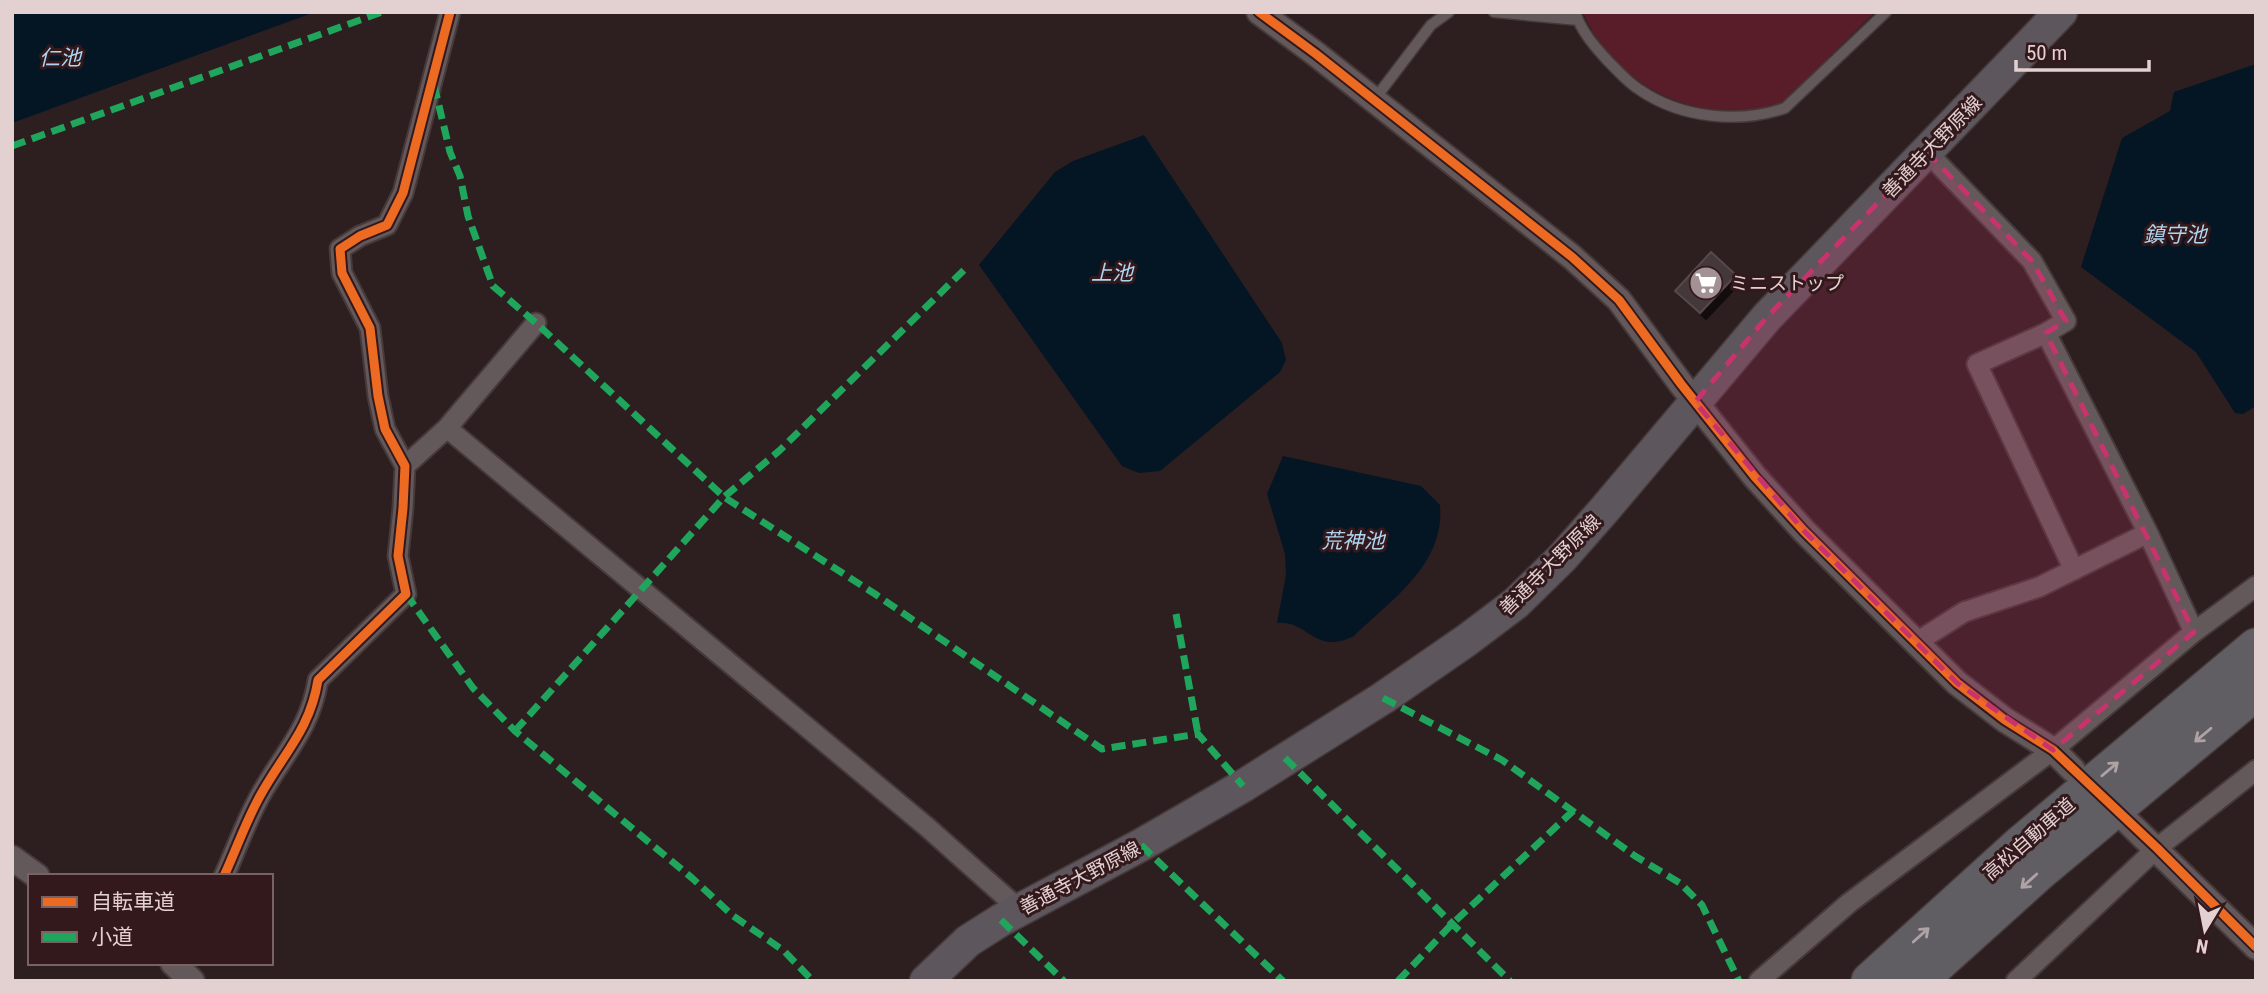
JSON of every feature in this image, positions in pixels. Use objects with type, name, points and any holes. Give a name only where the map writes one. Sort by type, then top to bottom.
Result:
[{"type":"highway","name":"高松自動車道","points":[[1870,981],[2020,845],[2256,648]]},
{"type":"highway","name":"高松自動車道","points":[[1918,981],[2039,872],[2256,691]]},
{"type":"main road","name":"善通寺大野原線","points":[[926,981],[968,941],[1019,909],[1152,839],[1243,786],[1383,698],[1516,603],[1562,558],[1767,317],[2061,12]]},
{"type":"street","points":[[225,874],[259,797],[305,726],[318,680],[406,594],[398,556],[404,508],[405,466],[385,429],[370,328],[342,274],[340,249],[360,236],[387,225],[403,193],[450,12]]},
{"type":"street","points":[[1259,12],[1572,257],[1619,299],[1755,477],[1804,531],[1957,683],[2005,720],[2053,750],[2073,770]]},
{"type":"street","points":[[1927,152],[2032,261],[2066,321],[1978,364],[2074,570]]},
{"type":"street","points":[[405,466],[447,428],[537,323]]},
{"type":"street","points":[[2046,333],[2148,533],[2194,632]]},
{"type":"street","points":[[447,428],[641,592],[927,827],[1019,909]]},
{"type":"street","points":[[1917,642],[1964,612],[2039,587],[2148,533]]},
{"type":"street","points":[[1759,981],[1849,903],[2053,750],[2194,632],[2256,586]]},
{"type":"street","points":[[2016,981],[2157,848],[2256,770]]},
{"type":"street","points":[[2128,822],[2256,947]]},
{"type":"street","points":[[12,858],[34,874]]},
{"type":"street","points":[[176,965],[192,981]]},
{"type":"lane","points":[[1374,100],[1432,25],[1449,12]]},
{"type":"lane","points":[[1494,12],[1577,16],[1596,48],[1640,90],[1671,105],[1701,114],[1735,117],[1765,115],[1785,108],[1886,12]]},
{"type":"highlighted area","points":[[1927,152],[2032,261],[2066,321],[2046,333],[2194,632],[2053,750],[1957,683],[1804,531],[1695,402],[1767,317]]},
{"type":"shaded area","points":[[1583,12],[1875,12],[1785,101],[1769,108],[1741,111],[1692,106],[1668,98],[1647,86],[1627,72],[1609,54]]},
{"type":"water","name":"仁池","points":[[12,12],[315,12],[12,123]]},
{"type":"water","name":"鎮守池","points":[[2256,64],[2256,406],[2243,414],[2235,413],[2196,352],[2081,267],[2122,138],[2170,111],[2174,92]]},
{"type":"water","name":"上池","points":[[1144,135],[1282,343],[1286,360],[1280,372],[1160,471],[1139,473],[1122,466],[979,265],[1055,172],[1073,161]]},
{"type":"water","name":"荒神池","points":[[1283,456],[1421,486],[1440,505],[1434,546],[1425,563],[1399,594],[1354,636],[1341,641],[1320,640],[1297,627],[1277,623],[1286,575],[1285,554],[1267,494]]},
{"type":"building","name":"ミニストップ","points":[[1711,252],[1736,275],[1700,313],[1675,291]]},
{"type":"marked path","points":[[12,146],[382,12]]},
{"type":"marked path","points":[[434,85],[450,152],[460,176],[468,216],[493,286],[724,497],[875,594],[1102,749],[1198,734],[1243,786]]},
{"type":"marked path","points":[[515,731],[724,497],[779,451],[965,269]]},
{"type":"marked path","points":[[406,594],[473,688],[515,731],[692,878],[732,915],[784,951],[813,981]]},
{"type":"marked path","points":[[1176,614],[1198,734]]},
{"type":"marked path","points":[[1383,698],[1502,760],[1635,856],[1680,883],[1702,905],[1739,981]]},
{"type":"marked path","points":[[1285,758],[1510,981]]},
{"type":"marked path","points":[[1398,981],[1452,924],[1574,810]]},
{"type":"marked path","points":[[1141,845],[1283,981]]},
{"type":"marked path","points":[[1001,920],[1064,981]]},
{"type":"cycle path","points":[[225,874],[255,806],[302,728],[318,680],[406,594],[398,556],[405,466],[385,429],[370,328],[342,273],[340,249],[360,236],[387,225],[403,193],[450,12]]},
{"type":"cycle path","points":[[1259,12],[1572,257],[1619,300],[1755,477],[1804,531],[1957,683],[2005,720],[2053,750],[2256,947]]},
{"type":"place","name":"ミニストップ","points":[[1706,283]]}]
